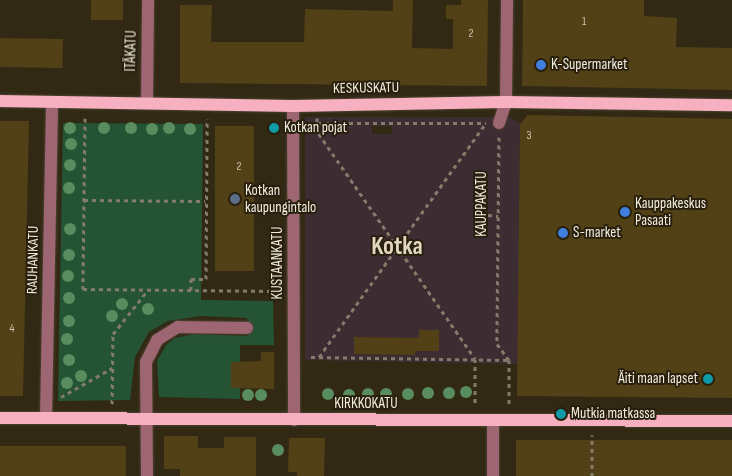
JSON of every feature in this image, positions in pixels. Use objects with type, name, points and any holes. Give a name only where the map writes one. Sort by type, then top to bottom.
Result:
[{"type":"main road","name":"KESKUSKATU","points":[[0,101],[293,106],[486,102],[732,104]]},
{"type":"main road","name":"KIRKKOKATU","points":[[0,418],[46,412],[146,419],[732,420]]},
{"type":"street","name":"ITÄKATU","points":[[147,103],[148,0]]},
{"type":"street","points":[[492,123],[506,102],[507,0]]},
{"type":"street","name":"RAUHANKATU","points":[[46,412],[52,102]]},
{"type":"street","name":"KUSTAANKATU","points":[[293,106],[294,420]]},
{"type":"street","points":[[147,476],[146,362],[157,340],[168,331],[190,325],[247,328]]},
{"type":"street","points":[[493,420],[493,476]]},
{"type":"path","name":"KAUPPAKATU","points":[[486,102],[492,123],[498,216],[497,344],[509,360],[509,405]]},
{"type":"path","points":[[84,118],[83,289],[294,292]]},
{"type":"path","points":[[191,290],[191,279],[206,279],[206,119]]},
{"type":"path","points":[[317,123],[492,123]]},
{"type":"path","points":[[319,357],[397,247],[492,123]]},
{"type":"path","points":[[314,127],[475,360],[475,405]]},
{"type":"path","points":[[84,200],[206,201]]},
{"type":"path","points":[[488,215],[498,216]]},
{"type":"path","points":[[112,405],[113,334],[148,290]]},
{"type":"path","points":[[310,356],[509,360]]},
{"type":"path","points":[[46,412],[112,367]]},
{"type":"path","points":[[592,435],[592,476]]},
{"type":"shaded area","points":[[305,117],[510,117],[520,124],[518,364],[305,360]],"holes":[[[372,126],[392,126],[392,134],[372,134]],[[479,204],[488,205],[488,226],[478,226]],[[419,330],[439,330],[439,351],[419,351]],[[355,337],[415,338],[415,355],[354,354]]]},
{"type":"green space","points":[[63,123],[203,124],[201,300],[273,301],[274,345],[240,345],[240,399],[159,397],[157,361],[166,345],[175,338],[195,334],[247,336],[247,318],[201,316],[168,321],[149,332],[135,357],[130,400],[58,401]]},
{"type":"building","points":[[91,0],[123,0],[123,20],[91,20]]},
{"type":"building","points":[[393,0],[413,0],[412,48],[453,49],[453,19],[446,19],[446,5],[461,5],[461,0],[488,0],[487,86],[180,83],[180,5],[212,5],[211,42],[304,42],[305,9],[393,11]]},
{"type":"building","points":[[523,0],[644,0],[644,16],[677,18],[676,47],[732,48],[732,90],[522,86]]},
{"type":"building","points":[[0,38],[63,39],[62,68],[0,67]]},
{"type":"building","name":"Kauppakeskus Pasaati","points":[[528,115],[732,119],[732,398],[517,396],[520,124]]},
{"type":"building","points":[[0,121],[29,121],[23,396],[0,396]]},
{"type":"building","name":"Kotkan kaupungintalo","points":[[215,126],[254,126],[254,271],[215,271]]},
{"type":"building","points":[[419,330],[439,330],[439,351],[415,351],[415,355],[354,354],[354,337],[419,338]]},
{"type":"building","points":[[261,352],[274,352],[274,389],[231,388],[231,362],[261,361]]},
{"type":"building","points":[[164,436],[198,436],[198,448],[224,448],[224,437],[256,437],[256,476],[180,476],[180,469],[164,469]]},
{"type":"building","points":[[289,438],[325,438],[324,476],[297,476],[297,472],[288,472]]},
{"type":"building","points":[[516,440],[732,440],[732,476],[516,476]]},
{"type":"building","points":[[0,446],[126,446],[126,476],[0,476]]},
{"type":"place","name":"K-Supermarket","points":[[541,65]]},
{"type":"place","name":"Kotkan pojat","points":[[274,128]]},
{"type":"place","name":"Kotkan kaupungintalo","points":[[235,199]]},
{"type":"place","name":"Kauppakeskus Pasaati","points":[[625,212]]},
{"type":"place","name":"S-market","points":[[563,233]]},
{"type":"place","name":"Äiti maan lapset","points":[[708,379]]},
{"type":"place","name":"Mutkia matkassa","points":[[561,414]]},
{"type":"district","name":"Kotka","points":[[397,247]]}]
